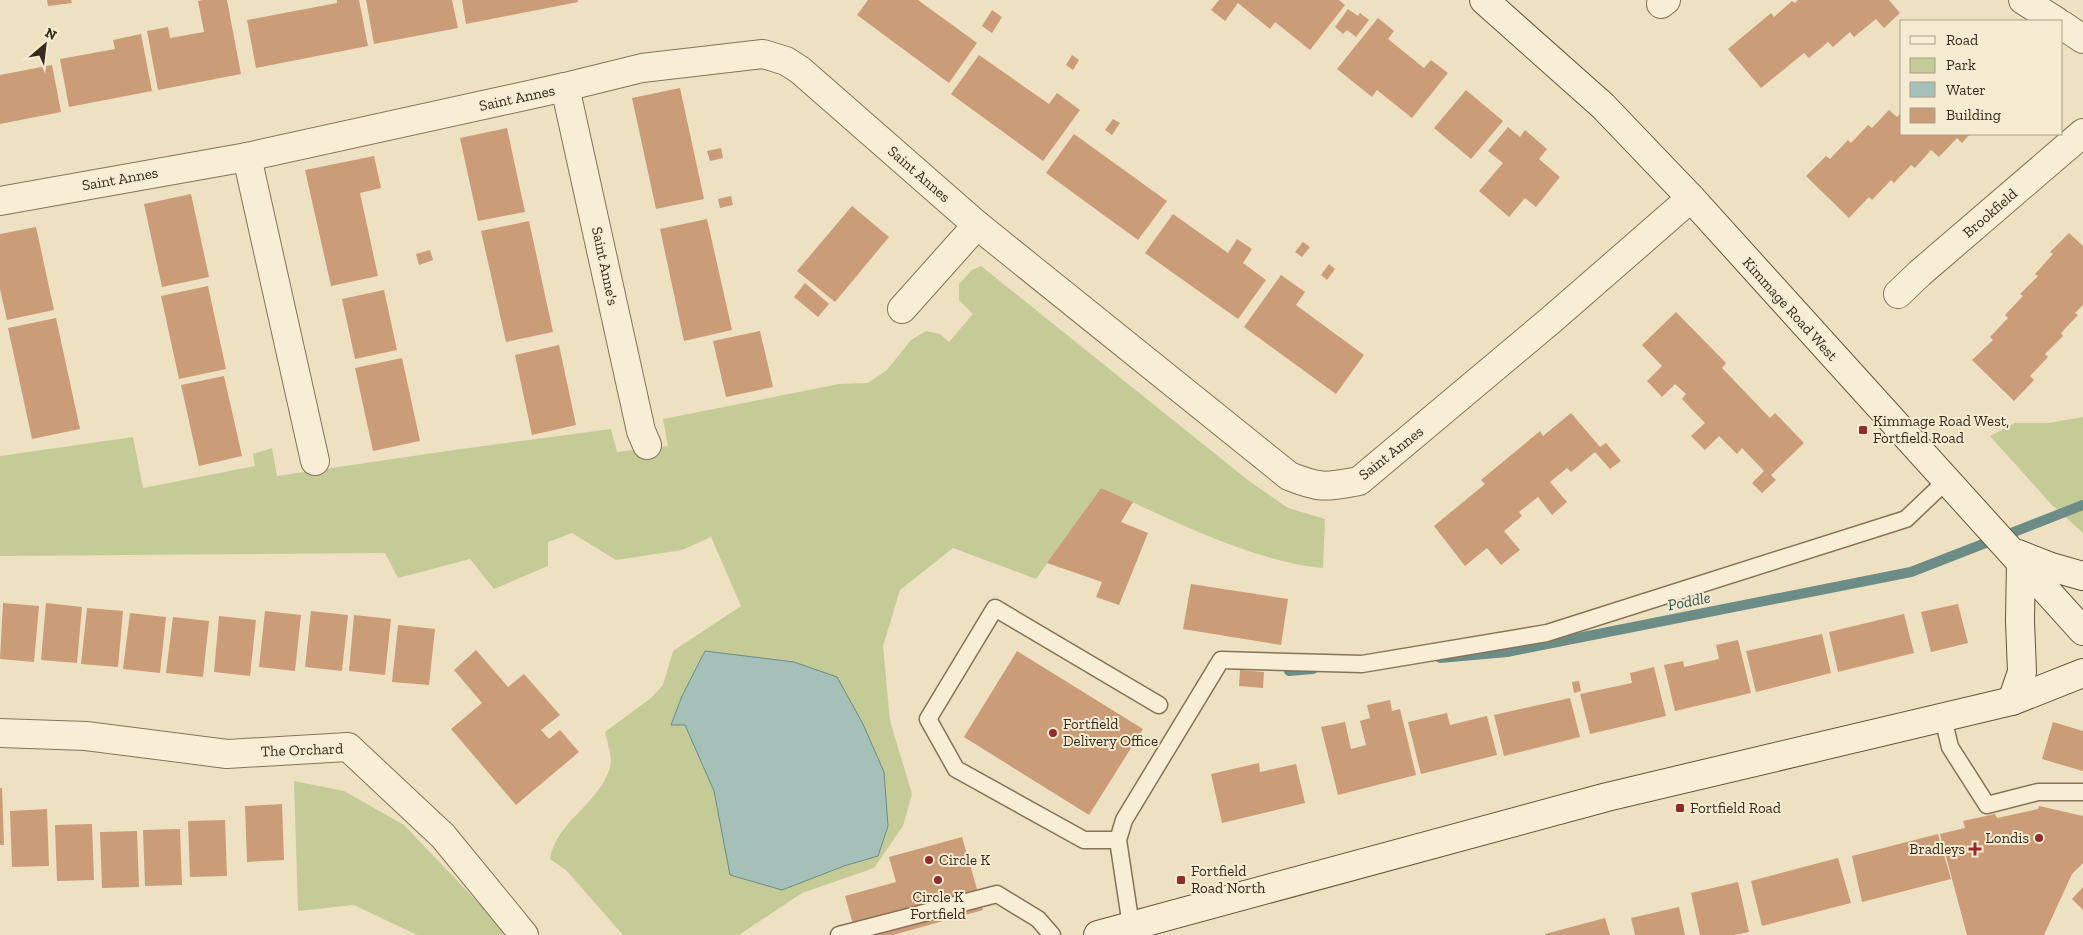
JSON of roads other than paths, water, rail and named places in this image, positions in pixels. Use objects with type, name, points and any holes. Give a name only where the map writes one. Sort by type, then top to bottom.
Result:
[{"type":"street","name":"Kimmage Road West","points":[[1484,0],[1603,106],[1691,198],[2083,631]]},
{"type":"street","points":[[2023,0],[2054,20]]},
{"type":"street","points":[[2063,26],[2083,39]]},
{"type":"street","name":"Saint Annes","points":[[0,201],[247,157],[565,87],[642,68],[764,54],[786,61],[800,70],[977,225],[1289,476],[1311,485],[1328,487],[1359,480],[1551,320],[1691,198]]},
{"type":"street","name":"Saint Anne's","points":[[565,87],[641,431],[647,445]]},
{"type":"street","name":"Brookfield","points":[[1898,294],[2083,133]]},
{"type":"street","points":[[247,157],[315,461]]},
{"type":"street","points":[[902,309],[977,225]]},
{"type":"street","points":[[2012,702],[2022,672],[2016,556],[2083,576]]},
{"type":"street","points":[[1098,935],[1607,797],[2012,702],[2083,672]]},
{"type":"street","name":"The Orchard","points":[[0,733],[86,736],[227,754],[348,747],[443,836],[524,935]]},
{"type":"lane","points":[[1132,926],[1118,840],[1124,820],[1221,660],[1362,664],[1547,633],[1906,519],[1946,480]]},
{"type":"lane","points":[[1118,840],[1084,840],[956,769],[928,719],[995,608],[1159,705]]},
{"type":"lane","points":[[1943,718],[1950,747],[1987,805],[2038,792],[2083,792]]},
{"type":"lane","points":[[839,935],[997,894],[1038,919],[1052,935]]},
{"type":"water","points":[[705,651],[794,662],[837,677],[863,724],[884,772],[888,826],[878,856],[844,866],[782,890],[730,875],[714,791],[685,725],[671,725],[682,696]]},
{"type":"waterway","name":"Poddle","points":[[1440,658],[1507,652],[1911,572],[2083,505]]},
{"type":"waterway","name":"Poddle","points":[[1289,671],[1313,669]]},
{"type":"place","name":"Kimmage Road West, Fortfield Road","points":[[1863,430]]},
{"type":"place","name":"Fortfield Delivery Office","points":[[1053,733]]},
{"type":"place","name":"Fortfield Road","points":[[1680,808]]},
{"type":"place","name":"Londis","points":[[2039,838]]},
{"type":"place","name":"Bradleys","points":[[1975,849]]},
{"type":"place","name":"Circle K","points":[[929,860]]},
{"type":"place","name":"Circle K Fortfield","points":[[938,880]]},
{"type":"place","name":"Fortfield Road North","points":[[1181,880]]}]
